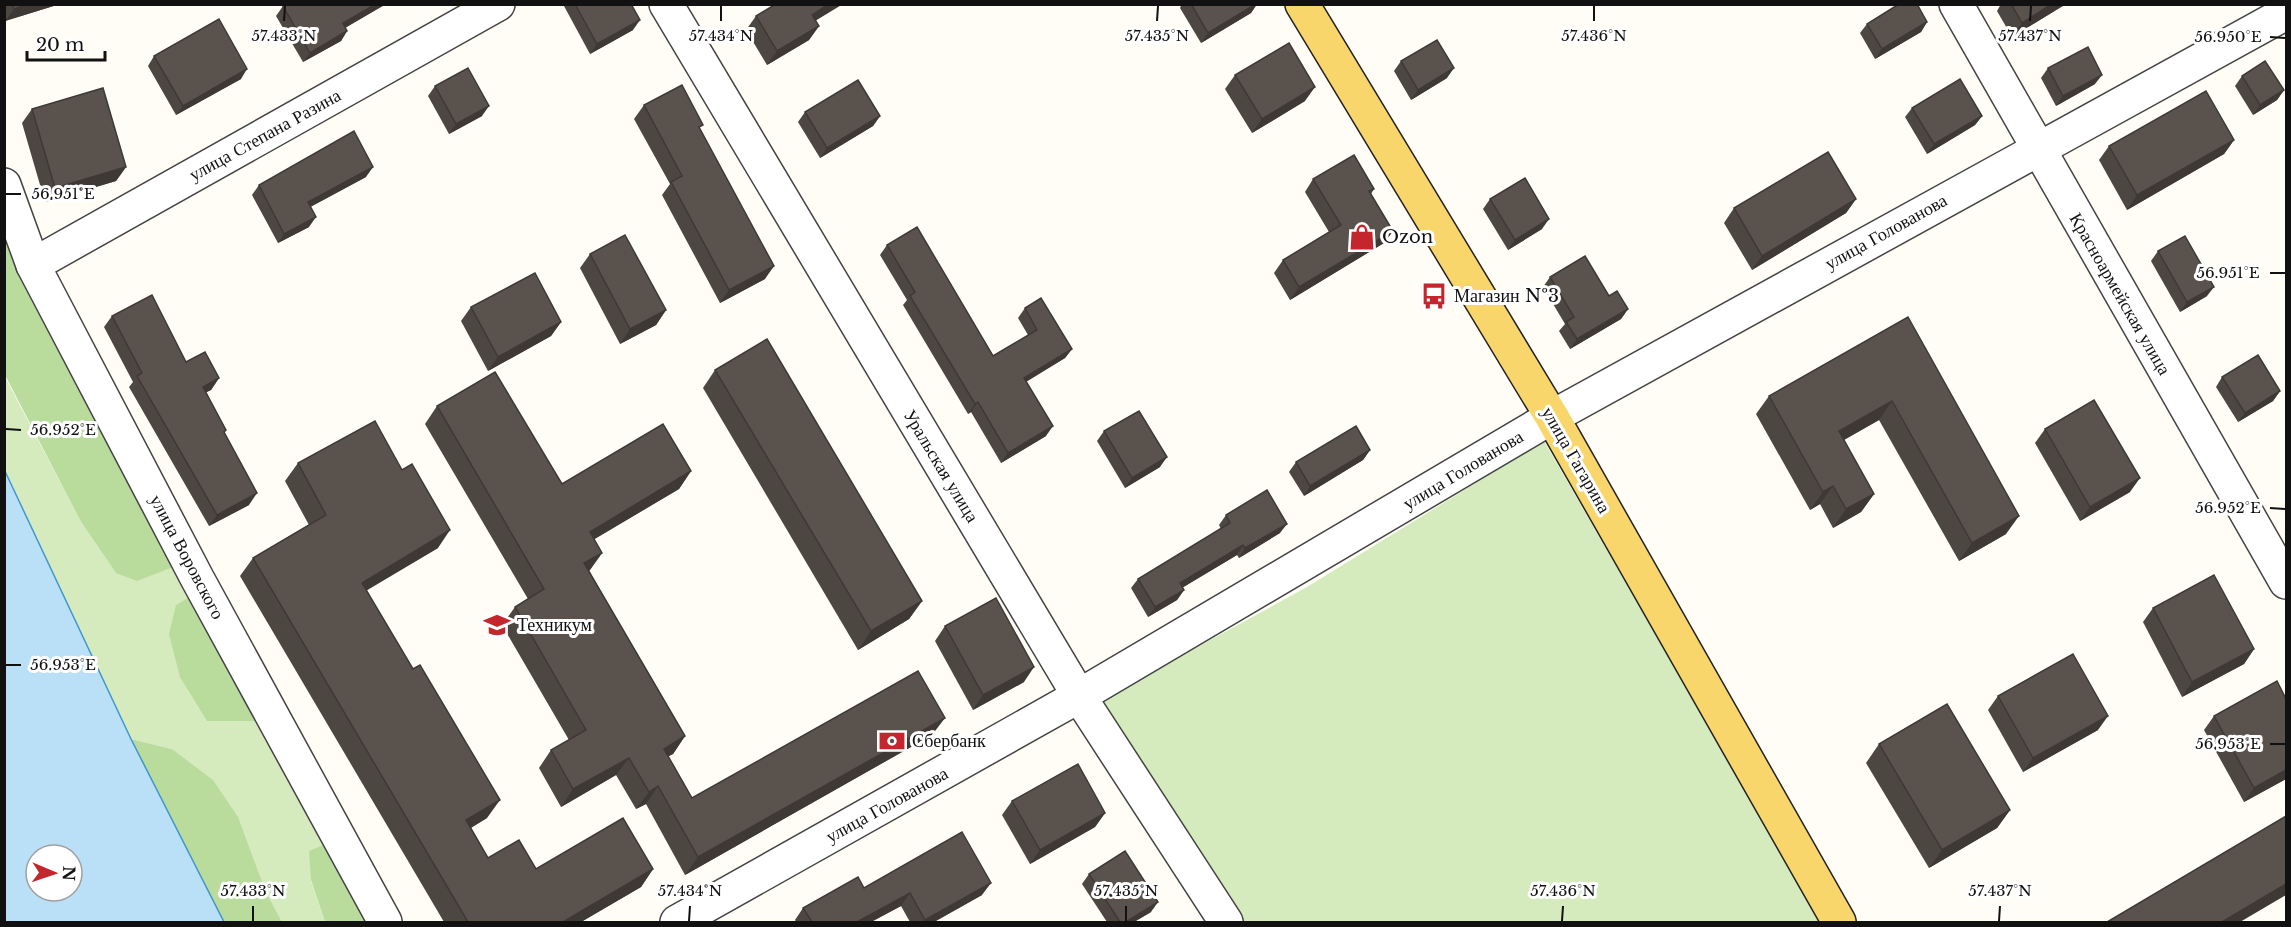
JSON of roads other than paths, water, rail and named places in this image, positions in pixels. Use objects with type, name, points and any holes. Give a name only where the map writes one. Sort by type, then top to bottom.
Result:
[{"type":"main road","name":"улица Гагарина","points":[[1302,4],[1552,417],[1839,922]]},
{"type":"street","name":"улица Степана Разина","points":[[33,266],[498,4]]},
{"type":"street","name":"Уральская улица","points":[[666,4],[1079,696],[1226,922]]},
{"type":"street","name":"Красноармейская улица","points":[[1956,4],[2286,582]]},
{"type":"street","name":"улица Голованова","points":[[677,922],[1079,696],[1552,417],[2286,13]]},
{"type":"street","name":"улица Воровского","points":[[4,184],[33,266],[197,578],[385,922]]},
{"type":"water","points":[[4,469],[131,739],[224,922],[5,922]]},
{"type":"place","name":"Ozon","points":[[1362,237]]},
{"type":"place","name":"Магазин №3","points":[[1434,296]]},
{"type":"place","name":"Техникум","points":[[497,625]]},
{"type":"place","name":"Сбербанк","points":[[892,741]]}]
